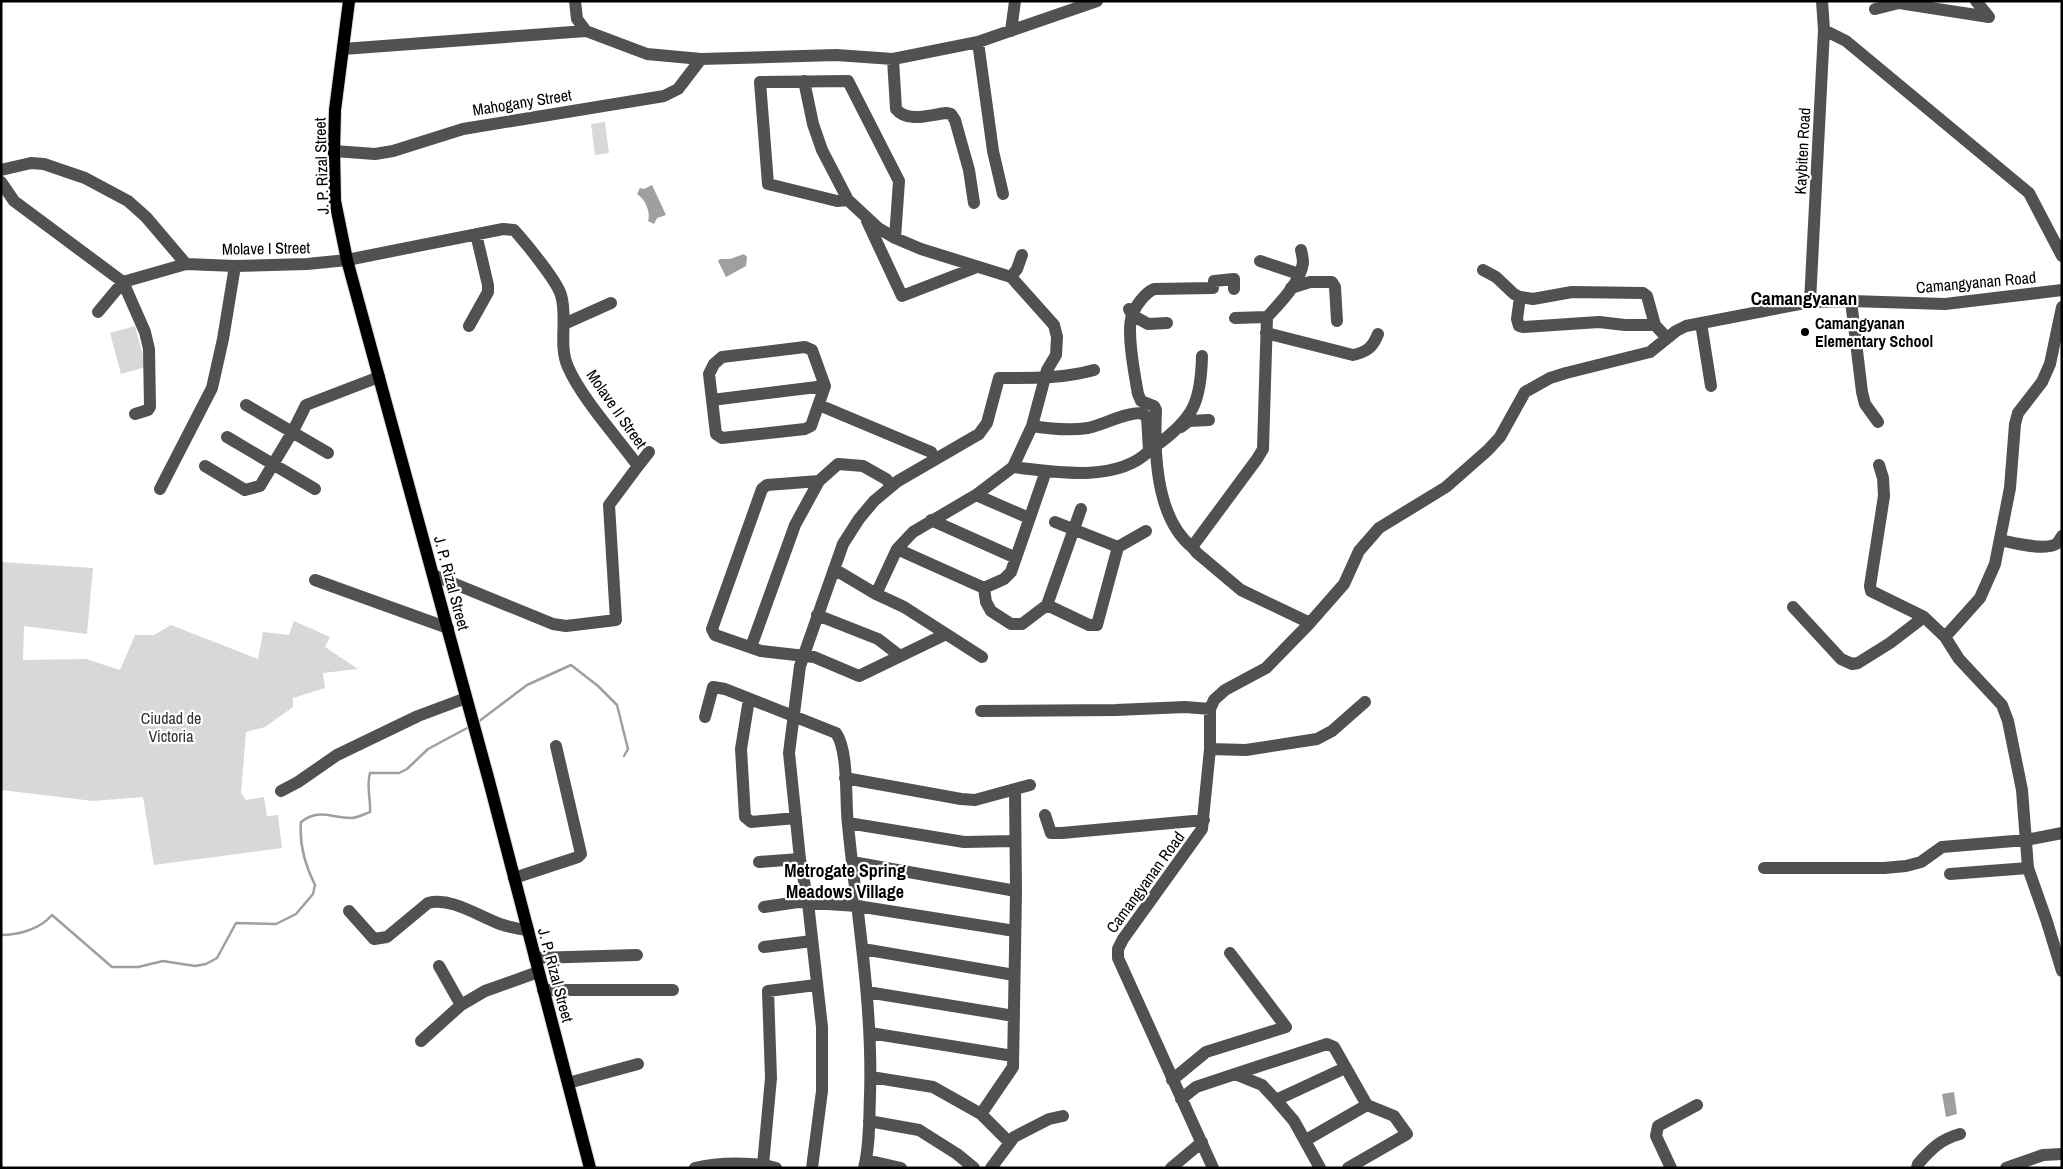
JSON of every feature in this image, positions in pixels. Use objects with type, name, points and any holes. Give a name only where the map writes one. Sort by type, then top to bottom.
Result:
[{"type":"main road","name":"J. P. Rizal Street","points":[[349,1],[335,110],[334,151],[335,201],[347,260],[448,628],[590,1168]]},
{"type":"street","points":[[575,1],[577,19],[586,31]]},
{"type":"street","points":[[1011,31],[1015,1]]},
{"type":"street","points":[[343,50],[586,31],[647,54],[701,59],[836,55],[893,59],[978,42],[1011,31],[1062,7],[1097,1]]},
{"type":"street","name":"Kaybiten Road","points":[[1810,302],[1824,30],[1822,1]]},
{"type":"street","points":[[1875,9],[1899,2],[1989,16],[1976,1]]},
{"type":"street","points":[[1824,30],[1846,41],[2028,193],[2062,256]]},
{"type":"street","points":[[978,42],[993,150],[1003,194]]},
{"type":"street","name":"Mahogany Street","points":[[334,151],[375,154],[393,151],[463,129],[664,96],[678,89],[701,59]]},
{"type":"street","points":[[893,59],[896,109],[900,114],[910,118],[946,112],[951,114],[955,120],[968,170],[974,203]]},
{"type":"street","points":[[804,81],[813,124],[822,150],[848,200],[878,228],[894,238],[921,249],[1011,277],[1054,325],[1057,337],[1056,356],[1047,370],[1032,426],[1013,467],[976,494],[913,532],[898,549],[876,594]]},
{"type":"street","points":[[848,200],[838,201],[768,184],[760,82],[848,81],[898,181],[894,238]]},
{"type":"street","points":[[1,170],[30,163],[44,164],[85,178],[128,201],[186,264]]},
{"type":"street","points":[[1,182],[14,201],[123,282],[149,349],[150,407],[148,410],[135,414]]},
{"type":"street","points":[[864,215],[902,296],[976,267]]},
{"type":"street","name":"Molave II Street","points":[[347,260],[503,229],[514,230],[561,295],[564,324],[564,356],[568,368],[583,392],[638,466],[609,505],[616,620],[566,626],[553,624],[433,574]]},
{"type":"street","points":[[469,326],[488,292],[476,234]]},
{"type":"street","points":[[1192,547],[1258,459],[1263,449],[1267,318],[1291,288],[1298,275],[1303,263],[1302,250]]},
{"type":"street","points":[[1011,277],[1017,269],[1022,255]]},
{"type":"street","name":"Molave I Street","points":[[123,282],[186,264],[235,266],[307,264],[347,260]]},
{"type":"street","points":[[1260,261],[1298,275]]},
{"type":"street","points":[[160,489],[212,388],[223,339],[235,266]]},
{"type":"street","points":[[1483,270],[1496,277],[1514,294],[1520,297],[1533,298],[1572,292],[1643,293],[1647,296],[1655,325],[1667,338]]},
{"type":"street","points":[[1234,289],[1234,279],[1214,281],[1213,288],[1154,289],[1146,292],[1130,311],[1130,328],[1138,394],[1141,401],[1154,406],[1156,410],[1162,498],[1168,516],[1197,554],[1241,590],[1310,623]]},
{"type":"street","points":[[98,312],[123,282]]},
{"type":"street","points":[[1291,288],[1310,282],[1332,282],[1335,286],[1337,321]]},
{"type":"street","name":"Camangyanan Road","points":[[1213,1168],[1118,958],[1118,949],[1123,938],[1202,829],[1210,749],[1210,708],[1214,700],[1225,690],[1266,668],[1310,623],[1344,584],[1359,551],[1368,539],[1379,528],[1446,487],[1488,450],[1500,437],[1525,392],[1550,378],[1650,352],[1686,326],[1810,302],[1851,301],[1945,304],[2062,290]]},
{"type":"street","points":[[1520,297],[1517,319],[1519,326],[1581,322],[1655,325]]},
{"type":"street","points":[[1851,301],[1862,392],[1865,404],[1878,422]]},
{"type":"street","points":[[564,324],[611,303]]},
{"type":"street","points":[[1945,637],[1980,598],[1995,564],[2010,488],[2015,424],[2018,413],[2042,382],[2050,364],[2060,328],[2062,307]]},
{"type":"street","points":[[1130,311],[1148,324],[1167,322]]},
{"type":"street","points":[[1235,318],[1267,318]]},
{"type":"street","points":[[1702,323],[1711,386]]},
{"type":"street","points":[[1266,333],[1353,355],[1364,353],[1374,345],[1378,334]]},
{"type":"street","points":[[806,347],[812,350],[825,386],[810,426],[805,429],[722,438],[716,434],[709,374],[714,364],[722,357],[806,347]]},
{"type":"street","points":[[1157,432],[1178,430],[1191,414],[1202,382],[1202,356]]},
{"type":"street","points":[[812,1168],[822,1091],[822,1027],[808,903],[800,859],[789,753],[802,655],[843,544],[859,519],[874,501],[892,486],[979,434],[987,423],[999,378],[1045,379],[1071,376],[1094,370]]},
{"type":"street","points":[[204,466],[245,490],[260,486],[293,431],[306,404],[379,377]]},
{"type":"street","points":[[712,400],[825,386]]},
{"type":"street","points":[[246,405],[328,453]]},
{"type":"street","points":[[819,405],[931,452],[935,459]]},
{"type":"street","points":[[1013,467],[1083,473],[1117,469],[1141,459],[1149,451],[1147,417],[1141,413],[1133,413],[1089,428],[1061,430],[1032,426]]},
{"type":"street","points":[[1157,445],[1189,421],[1209,420]]},
{"type":"street","points":[[227,437],[315,489]]},
{"type":"street","points":[[638,466],[649,452]]},
{"type":"street","points":[[751,647],[795,525],[819,481],[838,464],[863,466],[886,479],[892,486]]},
{"type":"street","points":[[1879,465],[1883,478],[1884,496],[1871,578],[1871,590],[1924,617],[1945,637],[1959,659],[2002,705],[2008,721],[2022,790],[2028,868],[2062,971]]},
{"type":"street","points":[[898,549],[984,588],[1004,579],[1011,572],[1046,471]]},
{"type":"street","points":[[819,481],[766,484],[762,489],[712,629],[715,635],[761,651],[814,656],[859,676],[946,634]]},
{"type":"street","points":[[976,494],[1029,518]]},
{"type":"street","points":[[984,588],[986,602],[991,611],[1011,624],[1022,624],[1047,605],[1081,508]]},
{"type":"street","points":[[931,520],[1016,558]]},
{"type":"street","points":[[1055,522],[1118,547]]},
{"type":"street","points":[[1047,605],[1089,626],[1097,625],[1118,547],[1146,531]]},
{"type":"street","points":[[2000,540],[2036,546],[2052,546],[2057,544],[2062,536]]},
{"type":"street","points":[[834,569],[876,594],[904,607],[982,657]]},
{"type":"street","points":[[315,580],[448,628]]},
{"type":"street","points":[[1793,608],[1842,659],[1852,664],[1858,663],[1890,643],[1924,617]]},
{"type":"street","points":[[817,615],[878,639],[900,656]]},
{"type":"street","points":[[705,717],[713,687],[725,689],[836,733],[840,739],[846,778],[852,862],[868,992],[871,1077],[865,1164],[901,1168]]},
{"type":"street","points":[[750,699],[741,749],[745,817],[751,822],[796,818]]},
{"type":"street","points":[[1210,749],[1246,750],[1317,739],[1332,731],[1365,702]]},
{"type":"street","points":[[281,791],[298,782],[336,755],[418,716],[468,704]]},
{"type":"street","points":[[981,711],[1210,708]]},
{"type":"street","points":[[514,878],[578,857],[581,854],[556,746]]},
{"type":"street","points":[[846,778],[968,800],[975,800],[1030,785]]},
{"type":"street","points":[[981,1114],[1012,1067],[1016,891],[1015,789]]},
{"type":"street","points":[[1045,815],[1051,832],[1057,833],[1204,820]]},
{"type":"street","points":[[848,823],[964,842],[1015,841]]},
{"type":"street","points":[[1764,868],[1884,868],[1906,866],[1921,862],[1942,847],[2026,840],[2062,833]]},
{"type":"street","points":[[759,862],[800,859]]},
{"type":"street","points":[[852,862],[1016,891]]},
{"type":"street","points":[[1950,874],[2028,868]]},
{"type":"street","points":[[349,911],[374,939],[387,937],[428,904],[435,902],[444,902],[499,924],[528,930]]},
{"type":"street","points":[[764,907],[808,903],[857,906],[1015,931]]},
{"type":"street","points":[[764,947],[812,941]]},
{"type":"street","points":[[864,949],[1014,975]]},
{"type":"street","points":[[1172,1080],[1206,1052],[1286,1027],[1230,953]]},
{"type":"street","points":[[535,958],[637,955]]},
{"type":"street","points":[[439,966],[460,1005]]},
{"type":"street","points":[[420,1040],[460,1005],[485,991],[538,972]]},
{"type":"street","points":[[763,1165],[770,1078],[768,991],[816,985]]},
{"type":"street","points":[[543,990],[673,990]]},
{"type":"street","points":[[868,992],[1014,1016]]},
{"type":"street","points":[[870,1034],[1013,1056]]},
{"type":"street","points":[[1181,1098],[1196,1087],[1327,1044],[1334,1047],[1367,1105],[1394,1116],[1407,1134],[1348,1168]]},
{"type":"street","points":[[568,1083],[638,1064]]},
{"type":"street","points":[[1276,1100],[1345,1068]]},
{"type":"street","points":[[1235,1074],[1262,1085],[1276,1100],[1294,1121],[1320,1168]]},
{"type":"street","points":[[871,1077],[933,1087],[981,1114],[1009,1142]]},
{"type":"street","points":[[1306,1140],[1367,1105]]},
{"type":"street","points":[[1671,1168],[1656,1136],[1658,1126],[1697,1105]]},
{"type":"street","points":[[991,1168],[1014,1137],[1049,1119],[1063,1116]]},
{"type":"street","points":[[869,1121],[919,1130],[957,1154],[974,1168]]},
{"type":"street","points":[[1917,1168],[1918,1164],[1939,1143],[1946,1138],[1960,1134]]},
{"type":"street","points":[[1171,1168],[1202,1142]]},
{"type":"street","points":[[2006,1168],[2044,1155],[2062,1154]]},
{"type":"street","points":[[696,1168],[706,1165],[763,1165],[776,1168]]},
{"type":"green space","points":[[605,122],[609,153],[595,155],[591,124]]},
{"type":"green space","points":[[135,326],[146,367],[121,374],[110,333]]},
{"type":"green space","name":"Ciudad de Victoria","points":[[1,562],[93,568],[87,634],[24,626],[23,660],[86,659],[120,670],[135,635],[154,635],[171,625],[258,659],[263,632],[289,635],[294,621],[330,637],[325,647],[358,669],[323,673],[325,688],[293,698],[293,707],[265,727],[246,732],[241,793],[246,800],[264,797],[267,816],[278,815],[282,848],[154,865],[143,797],[93,801],[1,790]]},
{"type":"shaded area","points":[[652,185],[666,215],[657,218],[654,224],[648,221],[647,206],[637,194],[640,188],[644,189]]},
{"type":"shaded area","points":[[744,254],[747,257],[746,266],[726,277],[718,261]]},
{"type":"shaded area","points":[[1954,1092],[1957,1114],[1946,1117],[1942,1094]]},
{"type":"waterway","points":[[478,722],[527,685],[571,665],[598,686],[617,705],[628,749],[624,756]]},
{"type":"waterway","points":[[1,935],[29,930],[42,924],[52,915],[112,967],[138,967],[163,961],[195,966],[206,964],[217,958],[236,923],[276,924],[296,914],[313,894],[315,885],[308,870],[304,854],[301,822],[313,815],[351,818],[370,812],[368,783],[370,773],[399,773],[407,769],[428,749],[469,727]]},
{"type":"place","name":"Camangyanan Elementary School","points":[[1805,332]]},
{"type":"district","name":"Camangyanan","points":[[1804,298]]},
{"type":"district","name":"Metrogate Spring Meadows Village","points":[[845,881]]}]
